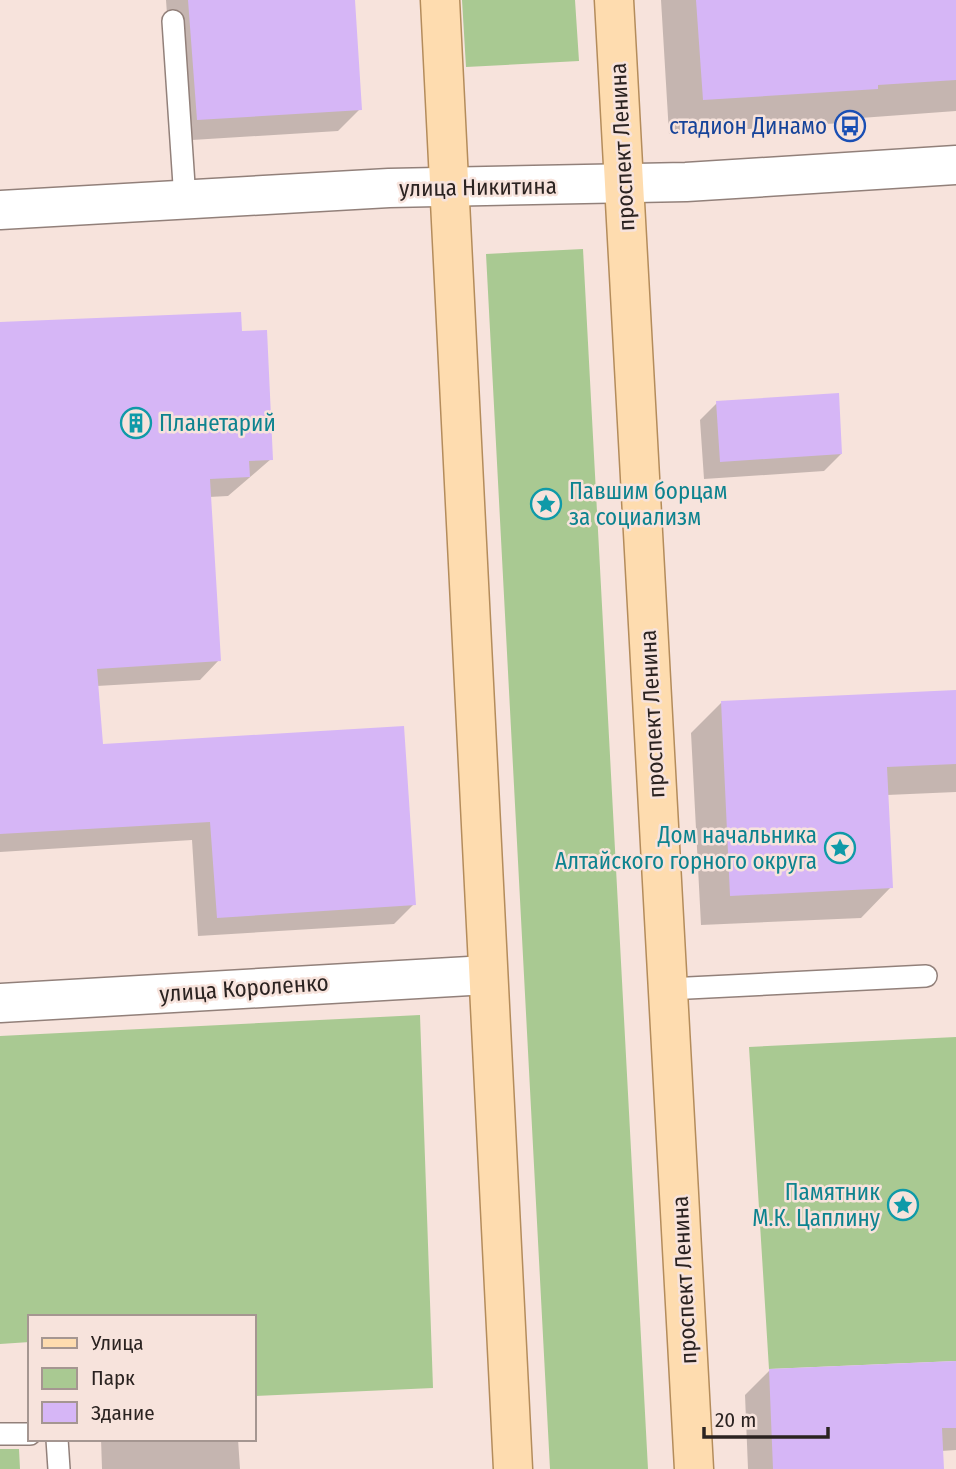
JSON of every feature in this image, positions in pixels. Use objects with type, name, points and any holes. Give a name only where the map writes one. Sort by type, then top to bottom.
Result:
[{"type":"main road","points":[[440,0],[513,1469]]},
{"type":"main road","name":"проспект Ленина","points":[[614,0],[694,1469]]},
{"type":"street","name":"улица Никитина","points":[[0,210],[450,187],[625,184],[956,165]]},
{"type":"street","name":"улица Короленко","points":[[0,1003],[488,975]]},
{"type":"lane","points":[[173,20],[185,200]]},
{"type":"lane","points":[[668,989],[926,976]]},
{"type":"lane","points":[[0,1434],[28,1434]]},
{"type":"lane","points":[[57,1441],[59,1469]]},
{"type":"green space","points":[[462,0],[575,0],[579,61],[466,67]]},
{"type":"green space","points":[[583,249],[648,1469],[550,1469],[486,254]]},
{"type":"green space","points":[[420,1015],[433,1388],[256,1396],[256,1315],[28,1315],[28,1342],[0,1344],[0,1036]]},
{"type":"green space","points":[[956,1037],[956,1361],[769,1369],[749,1047]]},
{"type":"green space","points":[[0,1449],[19,1449],[20,1469],[0,1469]]},
{"type":"building","points":[[188,0],[355,0],[362,110],[197,120]]},
{"type":"building","points":[[696,0],[956,0],[956,80],[878,85],[878,89],[703,100]]},
{"type":"building","points":[[241,312],[242,331],[267,330],[273,460],[249,461],[250,477],[210,479],[221,661],[97,669],[103,744],[404,726],[416,905],[217,918],[210,822],[0,834],[0,322]]},
{"type":"building","points":[[839,393],[842,454],[720,462],[716,401]]},
{"type":"building","points":[[956,690],[956,764],[887,767],[893,888],[730,896],[721,701]]},
{"type":"building","points":[[956,1361],[956,1428],[942,1428],[944,1469],[773,1469],[769,1369]]},
{"type":"place","name":"стадион Динамо","points":[[850,126]]},
{"type":"place","name":"Планетарий","points":[[136,423]]},
{"type":"place","name":"Павшим борцам за социализм","points":[[546,504]]},
{"type":"place","name":"Дом начальника Алтайского горного округа","points":[[840,848]]},
{"type":"place","name":"Памятник М.К. Цаплину","points":[[903,1205]]}]
